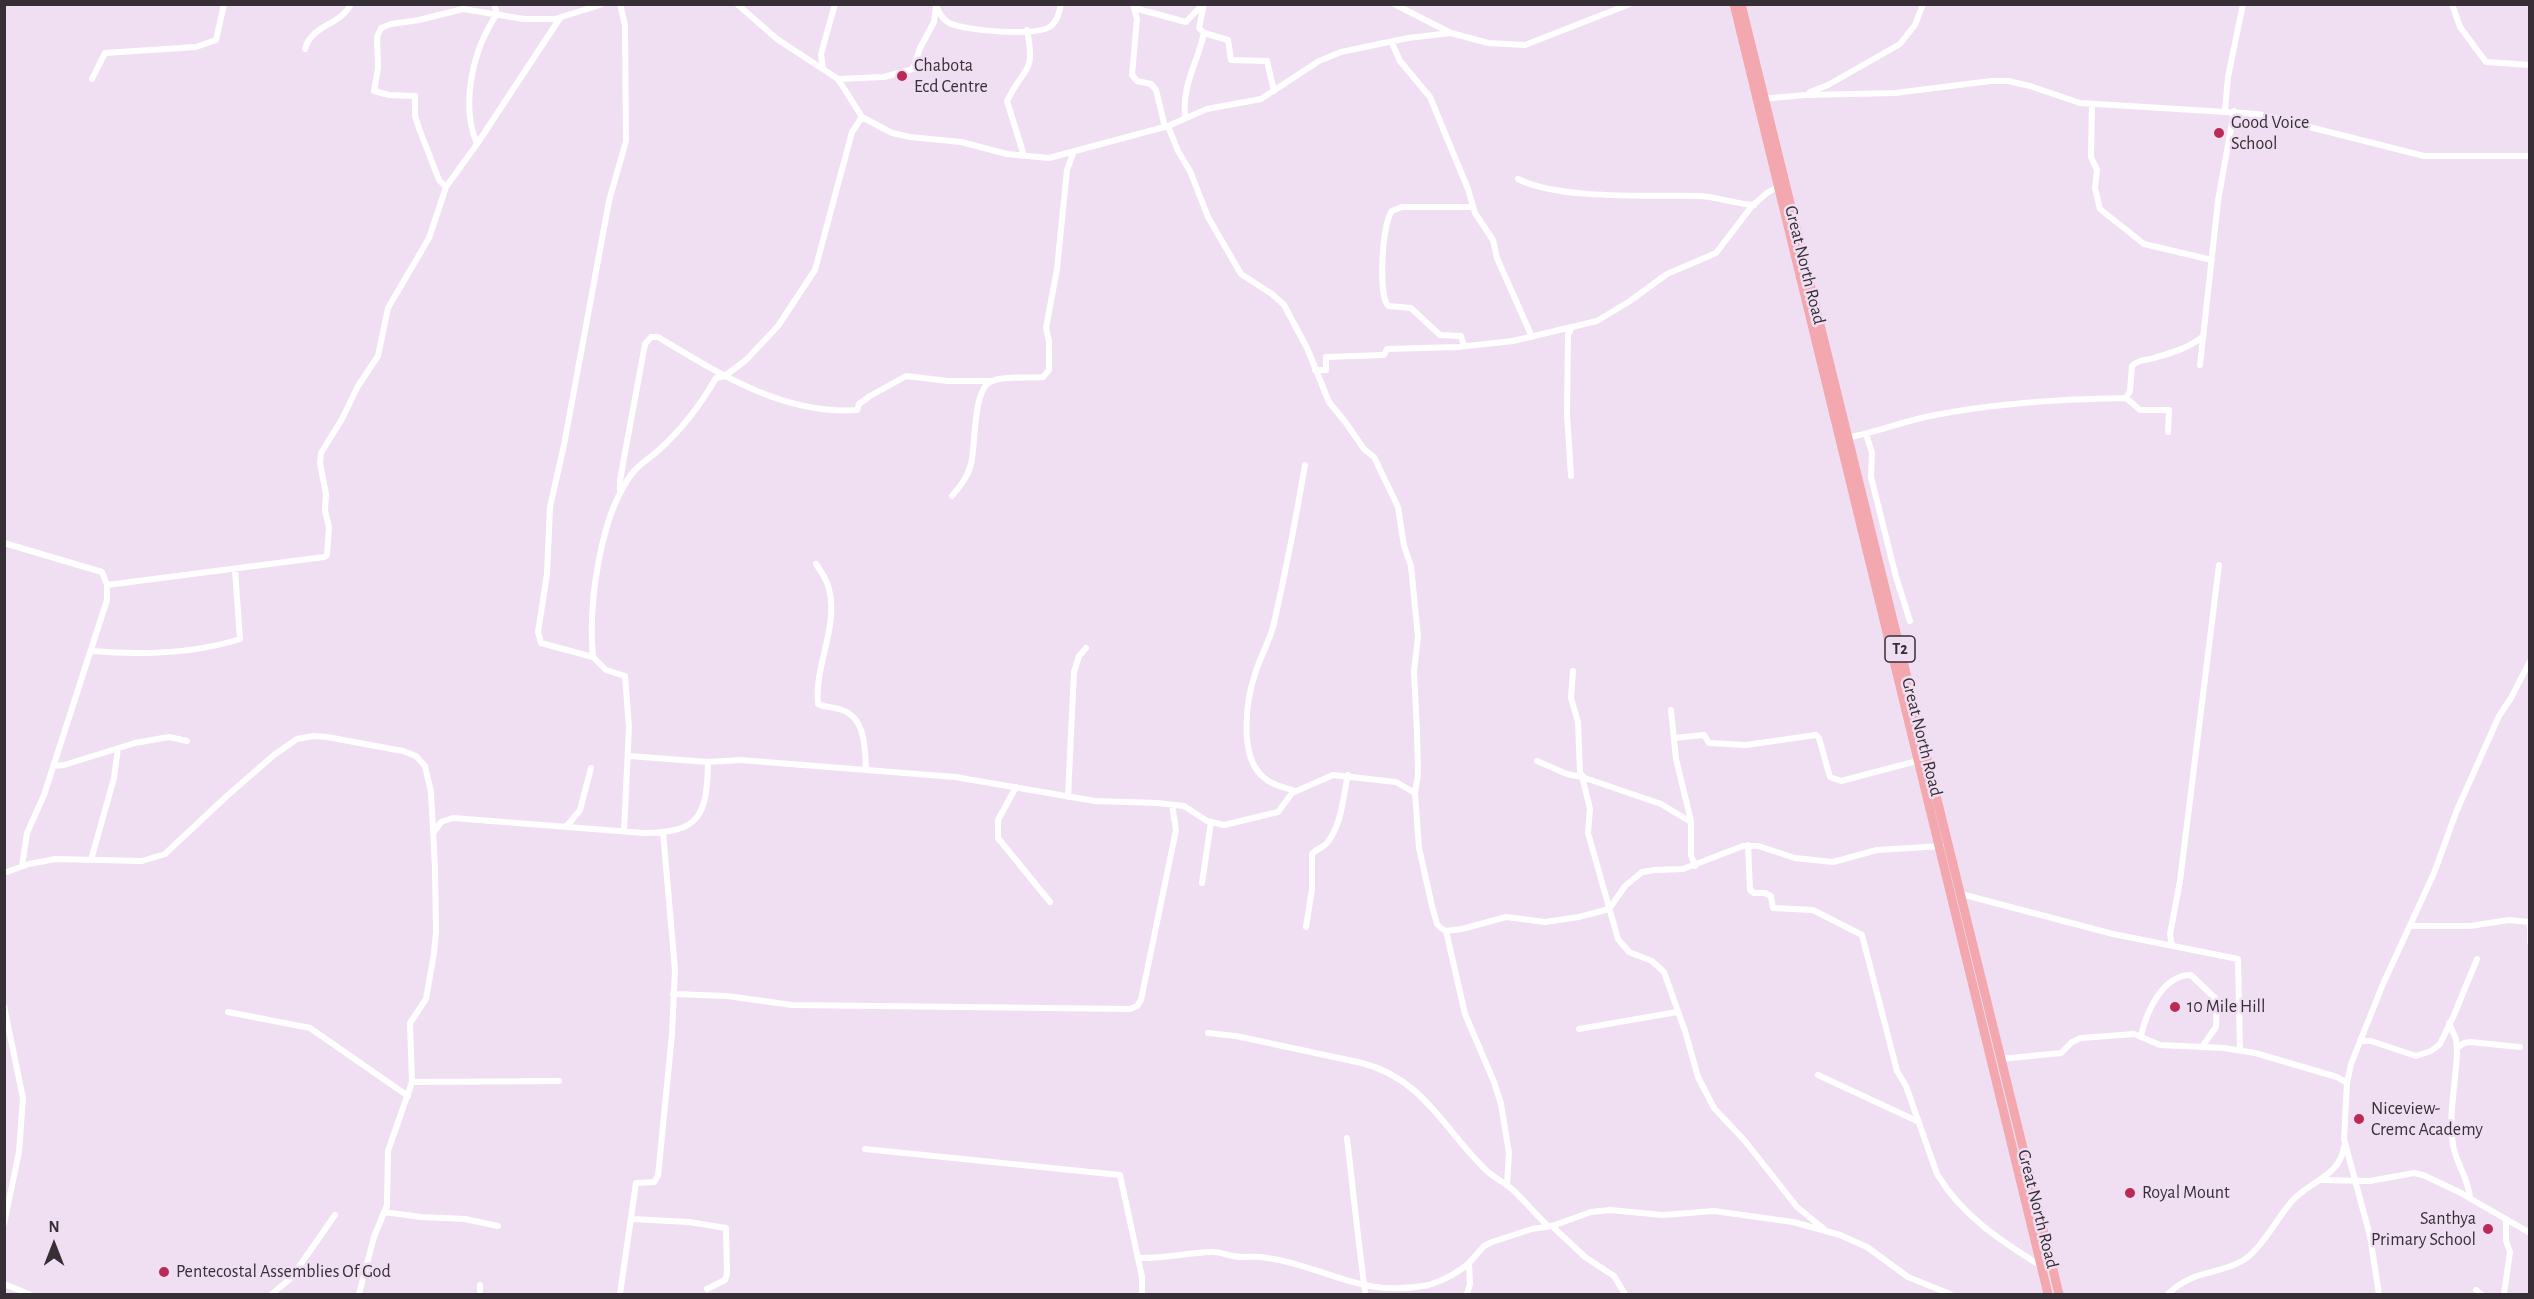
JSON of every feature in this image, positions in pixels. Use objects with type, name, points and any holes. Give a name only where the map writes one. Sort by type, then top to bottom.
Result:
[{"type":"highway","name":"Great North Road","points":[[1734,4],[1761,99]]},
{"type":"highway","name":"Great North Road","points":[[1741,4],[1781,185],[1943,846],[2048,1294]]},
{"type":"highway","name":"Great North Road","points":[[1844,438],[1917,761],[1943,846],[1961,894],[2059,1294]]},
{"type":"street","points":[[92,79],[105,53],[196,47],[216,40],[224,4]]},
{"type":"street","points":[[306,49],[307,42],[316,31],[341,17],[351,4]]},
{"type":"street","points":[[448,4],[456,10]]},
{"type":"street","points":[[477,144],[469,113],[471,76],[484,33],[497,14],[495,4]]},
{"type":"street","points":[[446,187],[440,180],[417,123],[415,96],[389,95],[374,91],[378,68],[377,37],[381,28],[456,10],[471,9],[524,19],[560,18],[603,4]]},
{"type":"street","points":[[620,4],[624,25],[626,141],[609,201],[564,445],[550,507],[548,574],[538,632],[539,640],[545,645],[593,657],[606,670],[625,676],[629,756],[624,831]]},
{"type":"street","points":[[737,4],[777,39],[838,79],[862,117],[892,133],[961,142],[1024,156],[1049,158],[1167,127],[1207,109],[1252,101],[1274,91],[1333,54],[1408,38],[1451,33]]},
{"type":"street","points":[[823,69],[821,54],[835,4]]},
{"type":"street","points":[[935,6],[946,21],[975,31],[1043,29],[1051,26],[1058,16],[1061,4]]},
{"type":"street","points":[[1134,6],[1186,22],[1204,4]]},
{"type":"street","points":[[1204,4],[1199,28],[1204,33],[1228,40],[1231,60],[1267,61],[1274,91]]},
{"type":"street","points":[[1394,4],[1451,33],[1488,42],[1525,45],[1630,4]]},
{"type":"street","points":[[1805,94],[1828,85],[1900,45],[1915,25],[1923,4]]},
{"type":"street","points":[[2225,110],[2228,77],[2243,4]]},
{"type":"street","points":[[2452,4],[2460,27],[2486,62],[2529,65]]},
{"type":"street","points":[[838,79],[884,77],[913,69],[920,48],[934,22],[935,6]]},
{"type":"street","points":[[1134,6],[1137,19],[1132,75],[1137,81],[1151,84],[1156,90],[1167,127],[1178,152],[1190,171],[1208,217],[1241,274],[1272,294],[1284,305],[1307,348],[1332,408],[1346,423],[1364,449],[1377,461],[1398,507],[1404,546],[1411,566],[1418,637],[1414,671],[1418,775],[1415,794],[1420,858],[1425,869],[1437,924],[1446,931],[1465,1014],[1501,1104],[1509,1153],[1507,1185]]},
{"type":"street","points":[[107,585],[235,570],[327,555],[329,527],[325,511],[326,494],[320,463],[321,453],[342,419],[358,386],[378,356],[383,322],[388,308],[429,238],[446,187],[560,18]]},
{"type":"street","points":[[1024,156],[1007,100],[1030,66],[1032,54],[1027,30]]},
{"type":"street","points":[[1185,118],[1184,96],[1204,33]]},
{"type":"street","points":[[1392,43],[1400,61],[1430,97],[1473,207],[1493,240],[1497,258],[1532,337]]},
{"type":"street","points":[[1761,99],[1805,94],[1895,93],[2008,81],[2030,86],[2069,101],[2258,114],[2424,156],[2529,156]]},
{"type":"street","points":[[2092,104],[2091,157],[2097,170],[2095,188],[2099,196],[2100,209],[2144,244],[2212,260]]},
{"type":"street","points":[[2200,365],[2218,201],[2234,111]]},
{"type":"street","points":[[593,657],[591,638],[593,601],[601,547],[620,495],[635,470],[671,438],[704,399],[716,378],[725,376],[746,360],[778,326],[815,270],[852,132],[862,117]]},
{"type":"street","points":[[620,495],[620,480],[647,340],[658,337],[725,376],[764,395],[800,405],[836,411],[856,410],[859,404],[870,396],[906,376],[948,381],[993,381],[1043,376],[1049,370],[1049,341],[1046,328],[1058,259],[1067,170],[1074,151]]},
{"type":"street","points":[[1518,179],[1528,184],[1552,189],[1644,196],[1702,196],[1719,198],[1730,203],[1754,205]]},
{"type":"street","points":[[1315,370],[1326,370],[1326,357],[1384,355],[1387,349],[1464,346],[1520,340],[1603,318],[1666,274],[1712,256],[1754,205],[1781,185]]},
{"type":"street","points":[[1464,346],[1461,336],[1443,336],[1411,308],[1389,306],[1384,298],[1382,270],[1388,219],[1392,211],[1402,207],[1473,207]]},
{"type":"street","points":[[1571,328],[1568,335],[1567,414],[1571,476]]},
{"type":"street","points":[[2126,398],[2130,391],[2132,366],[2139,360],[2152,359],[2182,349],[2202,337]]},
{"type":"street","points":[[952,496],[969,470],[982,393],[988,383],[993,381]]},
{"type":"street","points":[[1844,438],[1929,416],[1971,409],[2018,403],[2126,398],[2140,410],[2169,410],[2168,432]]},
{"type":"street","points":[[1866,434],[1872,453],[1871,477],[1896,577],[1910,621]]},
{"type":"street","points":[[1294,791],[1273,784],[1258,772],[1249,750],[1247,722],[1248,700],[1255,673],[1272,634],[1293,541],[1305,465]]},
{"type":"street","points":[[4,543],[102,572],[107,585],[107,600],[91,651],[53,766],[27,833],[22,866]]},
{"type":"street","points":[[816,564],[829,589],[831,609],[818,686],[818,704],[844,710],[856,721],[864,734],[866,770]]},
{"type":"street","points":[[2172,946],[2170,934],[2180,881],[2219,565]]},
{"type":"street","points":[[91,651],[136,653],[162,651],[221,645],[240,639],[235,570]]},
{"type":"street","points":[[1068,797],[1074,672],[1079,656],[1086,648]]},
{"type":"street","points":[[2168,1294],[2192,1276],[2243,1260],[2251,1254],[2293,1200],[2338,1165],[2343,1158],[2347,1083],[2353,1057],[2434,873],[2457,810],[2499,716],[2511,698],[2529,661]]},
{"type":"street","points":[[1572,671],[1571,698],[1578,722],[1579,770],[1590,809],[1588,832],[1616,933],[1622,945],[1629,952],[1652,961],[1664,972],[1688,1040],[1698,1077],[1714,1108],[1745,1141],[1797,1207],[1826,1231]]},
{"type":"street","points":[[1671,710],[1680,781],[1691,822],[1691,855],[1695,866]]},
{"type":"street","points":[[1674,738],[1704,735],[1709,744],[1746,745],[1816,735],[1819,738],[1830,777],[1841,781],[1917,761]]},
{"type":"street","points":[[4,873],[22,866],[55,859],[142,861],[165,854],[274,755],[297,739],[314,736],[403,751],[416,756],[425,766],[429,782],[433,833],[436,932],[426,999],[410,1023],[412,1082],[388,1151],[387,1206],[374,1237],[359,1294]]},
{"type":"street","points":[[53,766],[169,737],[187,741]]},
{"type":"street","points":[[91,860],[114,778],[118,748]]},
{"type":"street","points":[[629,756],[708,762],[740,760],[955,777],[1095,801],[1184,806],[1211,822],[1231,824],[1278,812],[1294,791],[1333,775],[1396,782],[1415,794]]},
{"type":"street","points":[[1537,761],[1567,774],[1582,776],[1661,804],[1691,822]]},
{"type":"street","points":[[433,833],[441,822],[453,818],[663,832],[691,823],[699,817],[708,795],[708,762]]},
{"type":"street","points":[[566,827],[580,810],[591,768]]},
{"type":"street","points":[[1306,927],[1312,889],[1312,854],[1327,844],[1332,834],[1341,812],[1348,775]]},
{"type":"street","points":[[1016,787],[998,820],[998,838],[1050,902]]},
{"type":"street","points":[[674,994],[727,996],[792,1005],[1130,1009],[1137,1006],[1141,1000],[1160,908],[1176,830],[1172,805]]},
{"type":"street","points":[[1202,883],[1211,822]]},
{"type":"street","points":[[620,1294],[636,1183],[654,1182],[658,1176],[674,994],[674,943],[663,832]]},
{"type":"street","points":[[1446,931],[1478,926],[1506,917],[1533,921],[1563,921],[1610,909],[1625,886],[1642,872],[1683,869],[1695,866],[1728,850],[1749,846],[1795,858],[1833,862],[1877,850],[1943,846]]},
{"type":"street","points":[[1749,846],[1750,890],[1771,896],[1773,908],[1813,909],[1862,935],[1897,1071],[1906,1086],[1937,1174],[1955,1200],[1995,1236],[2041,1266]]},
{"type":"street","points":[[1961,894],[2094,929],[2238,959],[2240,1050]]},
{"type":"street","points":[[2410,926],[2470,926],[2509,920],[2529,922],[2529,942]]},
{"type":"street","points":[[2360,1041],[2371,1041],[2411,1055],[2422,1055],[2440,1044],[2461,1001],[2477,959]]},
{"type":"street","points":[[2141,1036],[2148,1011],[2168,983],[2184,975],[2191,975],[2217,1000],[2216,1027],[2202,1047]]},
{"type":"street","points":[[4,1006],[23,1098],[19,1152],[4,1224]]},
{"type":"street","points":[[228,1012],[310,1028],[408,1096]]},
{"type":"street","points":[[1580,1029],[1677,1012]]},
{"type":"street","points":[[2449,1023],[2457,1048],[2452,1144],[2458,1166],[2469,1189],[2470,1198]]},
{"type":"street","points":[[1208,1033],[1236,1036],[1379,1067],[1416,1090],[1488,1171],[1507,1185],[1585,1257],[1614,1276],[1625,1294]]},
{"type":"street","points":[[2001,1059],[2061,1053],[2072,1042],[2081,1038],[2134,1034],[2160,1045],[2240,1050],[2337,1077],[2347,1083]]},
{"type":"street","points":[[2457,1048],[2470,1042],[2520,1047]]},
{"type":"street","points":[[1818,1075],[1834,1085],[1917,1121]]},
{"type":"street","points":[[412,1082],[559,1082]]},
{"type":"street","points":[[1347,1138],[1365,1291]]},
{"type":"street","points":[[2345,1146],[2370,1236],[2379,1294]]},
{"type":"street","points":[[865,1149],[1120,1175],[1142,1277],[1142,1294]]},
{"type":"street","points":[[2320,1180],[2384,1180],[2414,1173],[2423,1175],[2470,1198],[2529,1233]]},
{"type":"street","points":[[1138,1258],[1157,1259],[1218,1251],[1234,1257],[1268,1258],[1365,1291],[1388,1293],[1421,1287],[1461,1271],[1484,1246],[1492,1242],[1579,1216],[1610,1210],[1663,1215],[1714,1211],[1776,1219],[1826,1231],[1859,1243],[1908,1277],[1950,1294]]},
{"type":"street","points":[[384,1212],[465,1219],[498,1226]]},
{"type":"street","points":[[272,1294],[291,1278],[335,1215]]},
{"type":"street","points":[[632,1219],[690,1222],[726,1228],[727,1274],[725,1280],[707,1289]]},
{"type":"street","points":[[2504,1294],[2510,1252],[2506,1241],[2506,1219]]},
{"type":"street","points":[[1467,1294],[1470,1284],[1469,1263]]},
{"type":"street","points":[[4,1284],[29,1294]]},
{"type":"street","points":[[480,1285],[480,1294]]},
{"type":"place","name":"Chabota Ecd Centre","points":[[902,76]]},
{"type":"place","name":"Good Voice School","points":[[2219,133]]},
{"type":"place","name":"10 Mile Hill","points":[[2175,1007]]},
{"type":"place","name":"Niceview- Cremc Academy","points":[[2359,1119]]},
{"type":"place","name":"Royal Mount","points":[[2130,1193]]},
{"type":"place","name":"Santhya Primary School","points":[[2488,1229]]},
{"type":"place","name":"Pentecostal Assemblies Of God","points":[[164,1272]]}]
